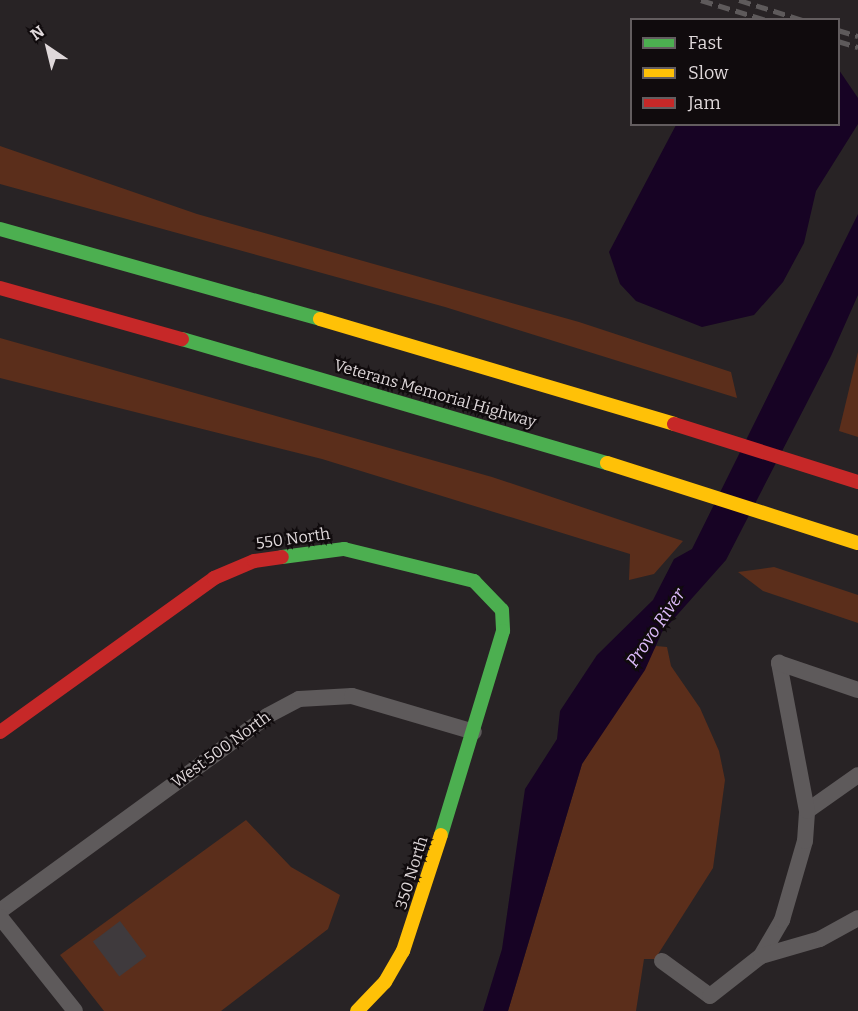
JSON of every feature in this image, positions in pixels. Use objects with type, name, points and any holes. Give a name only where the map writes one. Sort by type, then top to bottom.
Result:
[{"type":"main road","points":[[0,229],[489,366],[858,482]]},
{"type":"main road","name":"Veterans Memorial Highway","points":[[0,288],[681,485],[858,543]]},
{"type":"main road","name":"550 North","points":[[0,732],[214,578],[285,554],[345,549],[474,581],[502,610],[502,631],[474,732]]},
{"type":"main road","name":"350 North","points":[[357,1011],[385,982],[403,951],[474,732]]},
{"type":"street","points":[[662,961],[710,996],[761,956],[782,920],[798,876],[807,811],[779,663],[858,690]]},
{"type":"street","name":"West 500 North","points":[[0,911],[267,716],[299,699],[352,696],[474,732]]},
{"type":"street","points":[[807,811],[858,775]]},
{"type":"street","points":[[0,917],[75,1011]]},
{"type":"street","points":[[761,956],[820,939],[853,921],[858,939]]},
{"type":"shaded area","points":[[0,146],[197,214],[579,322],[731,372],[737,398],[445,307],[0,184]]},
{"type":"shaded area","points":[[0,338],[492,477],[683,541],[654,574],[629,580],[630,554],[322,459],[0,378]]},
{"type":"shaded area","points":[[858,352],[858,437],[839,431]]},
{"type":"shaded area","points":[[774,567],[858,595],[858,623],[763,591],[738,572]]},
{"type":"shaded area","points":[[656,646],[667,647],[671,666],[700,708],[719,751],[725,780],[713,868],[655,959],[644,959],[636,1011],[508,1011],[582,764]]},
{"type":"shaded area","points":[[246,820],[291,867],[340,895],[328,929],[221,1011],[104,1011],[60,955]]},
{"type":"water","points":[[840,71],[858,98],[858,124],[816,191],[804,243],[783,282],[754,315],[702,327],[636,301],[620,284],[609,252],[675,126],[840,126]]},
{"type":"water","name":"Provo River","points":[[858,214],[858,295],[831,356],[726,560],[662,632],[645,670],[582,764],[508,1011],[483,1011],[502,949],[525,789],[557,739],[560,711],[597,655],[653,600],[674,559],[692,549]]},
{"type":"building","points":[[120,921],[146,956],[119,977],[93,941]]},
{"type":"railway","points":[[701,0],[760,18]]},
{"type":"railway","points":[[739,0],[797,18]]},
{"type":"railway","points":[[840,31],[858,36]]},
{"type":"railway","points":[[840,42],[858,47]]},
{"type":"traffic: fast","points":[[0,229],[320,319]]},
{"type":"traffic: fast","points":[[182,339],[607,463]]},
{"type":"traffic: fast","points":[[282,557],[344,549],[474,581],[502,610],[503,631],[441,835]]},
{"type":"traffic: slow","points":[[320,319],[674,424]]},
{"type":"traffic: slow","points":[[607,463],[858,543]]},
{"type":"traffic: slow","points":[[357,1011],[385,982],[403,951],[441,835]]},
{"type":"traffic: jam","points":[[0,288],[182,339]]},
{"type":"traffic: jam","points":[[674,424],[858,482]]},
{"type":"traffic: jam","points":[[0,732],[214,578],[254,561],[282,557]]}]
